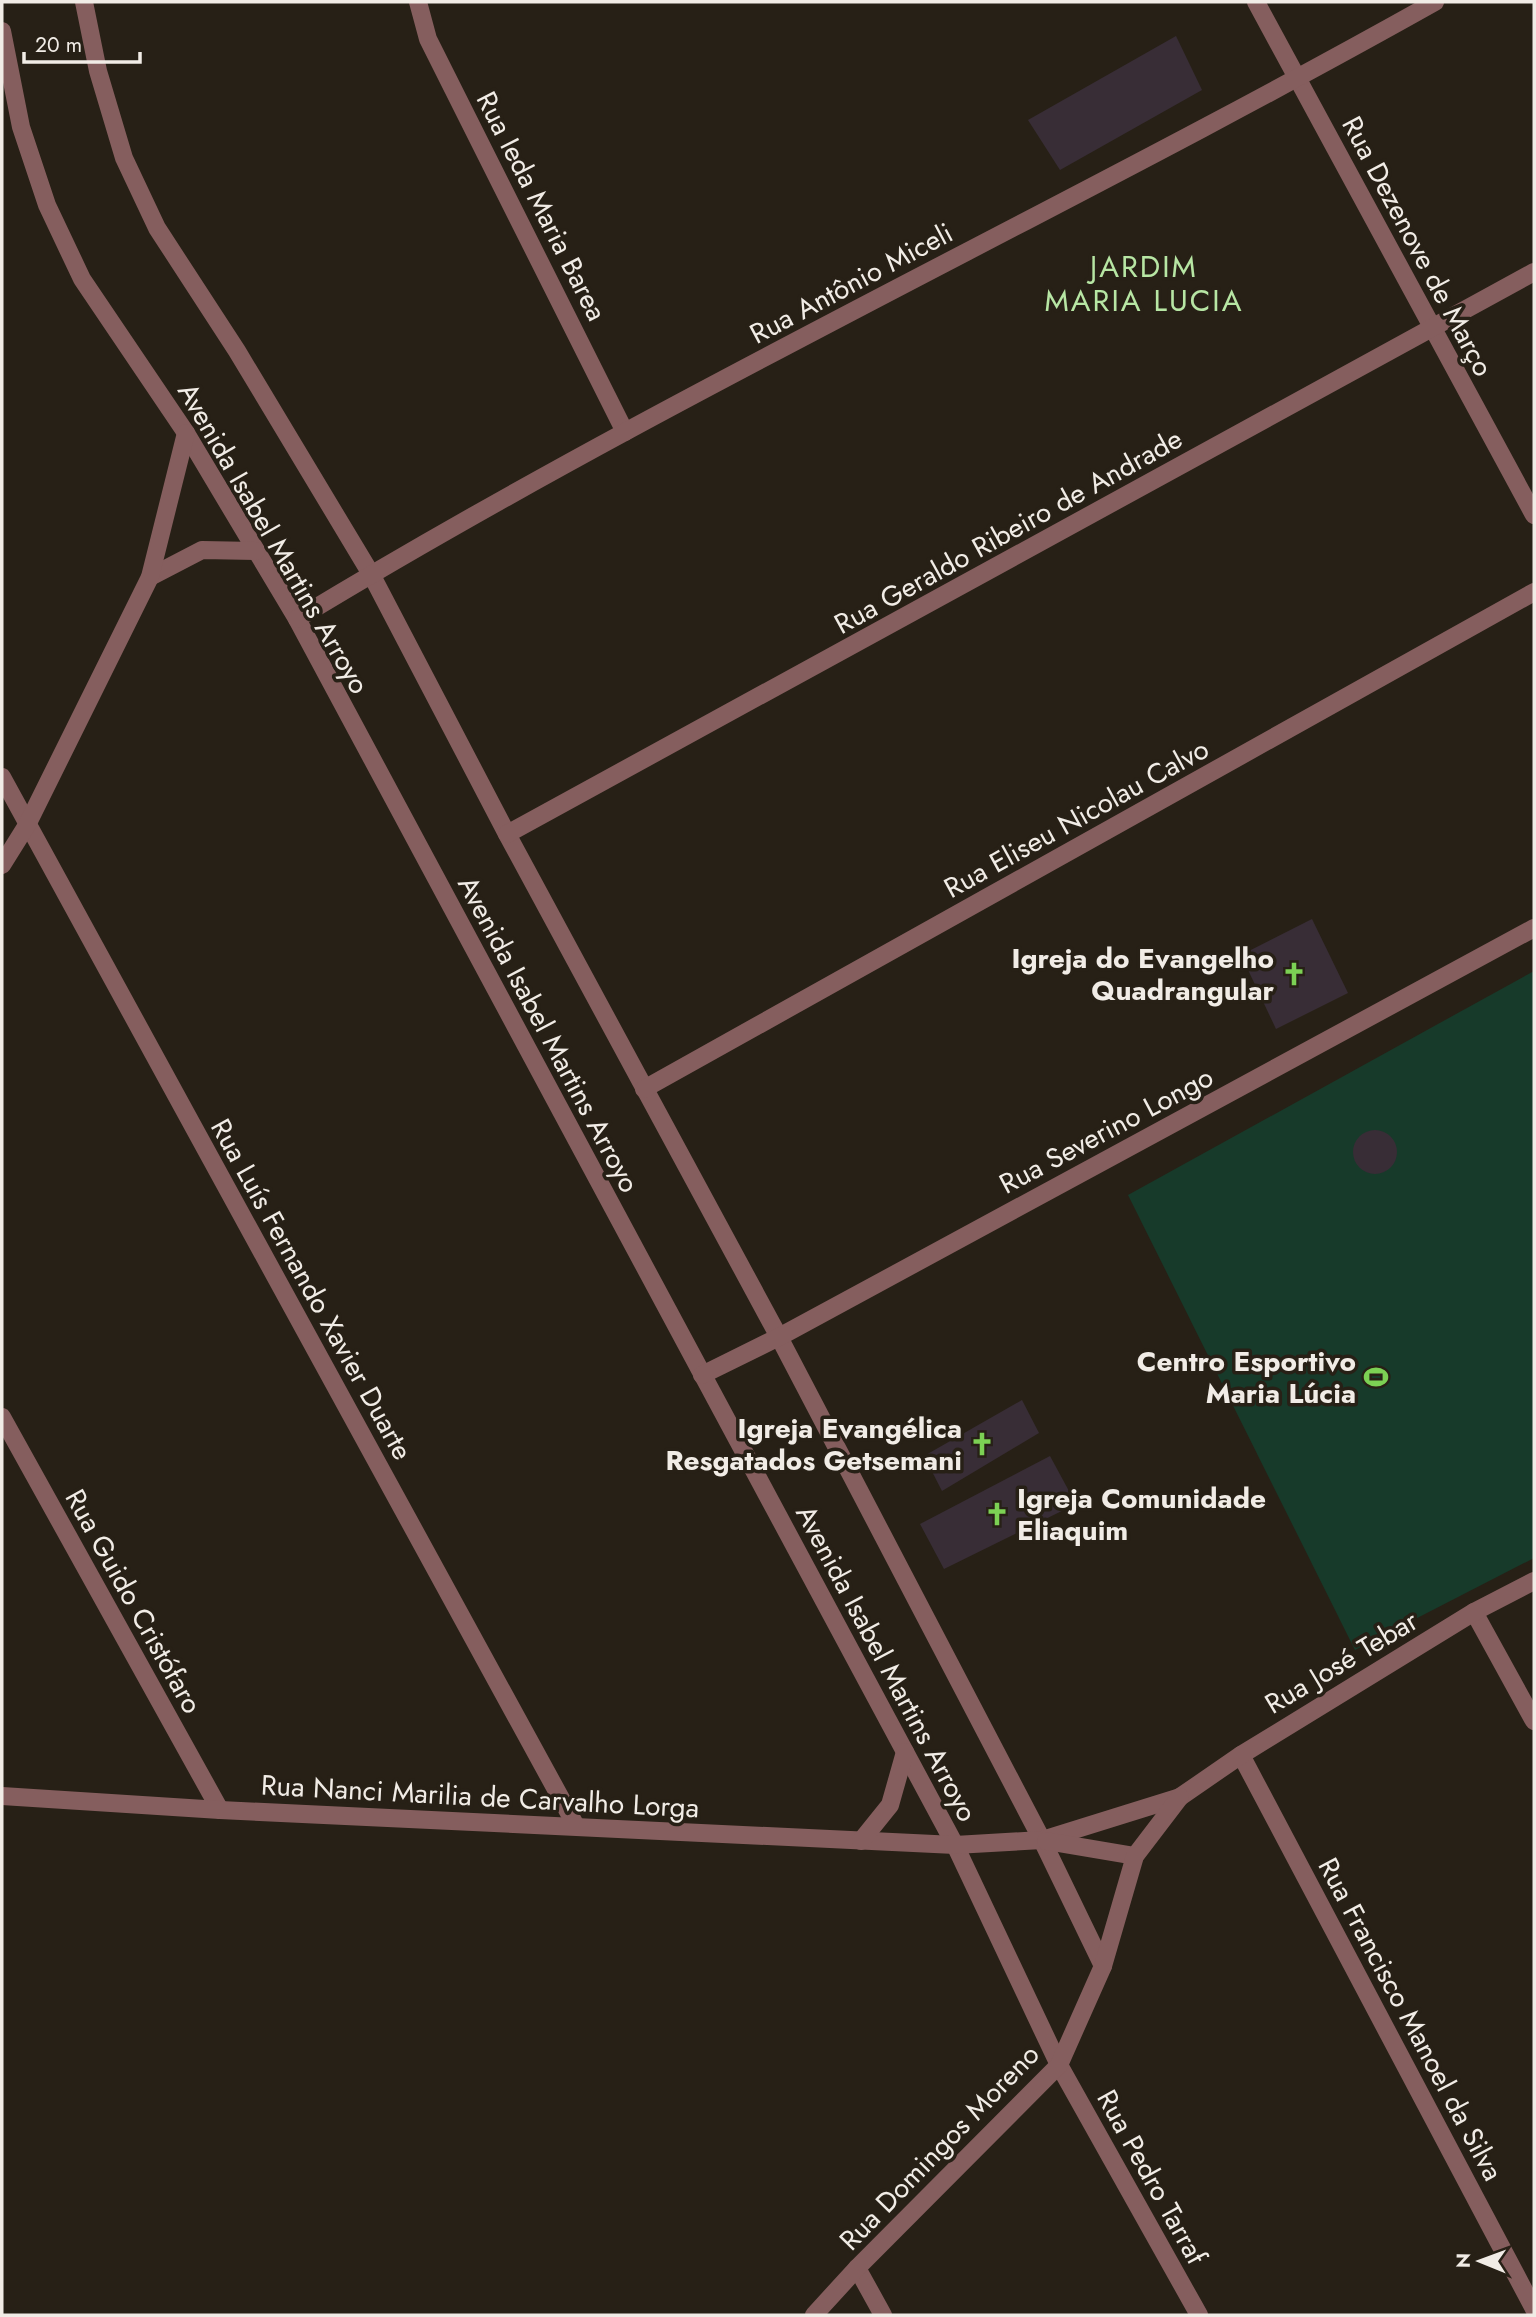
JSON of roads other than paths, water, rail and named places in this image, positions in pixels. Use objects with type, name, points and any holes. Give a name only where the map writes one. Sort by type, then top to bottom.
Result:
[{"type":"street","name":"Avenida Isabel Martins Arroyo","points":[[84,2],[98,71],[124,158],[157,228],[237,351],[371,574],[507,834],[779,1337],[1042,1840],[1103,1966]]},
{"type":"street","name":"Rua Ieda Maria Barea","points":[[418,2],[428,38],[625,432]]},
{"type":"street","name":"Rua Dezenove de Março","points":[[1256,2],[1534,515]]},
{"type":"street","name":"Rua Antônio Miceli","points":[[297,619],[371,574],[625,432],[1297,79],[1434,2]]},
{"type":"street","name":"Avenida Isabel Martins Arroyo","points":[[2,31],[22,127],[47,205],[82,279],[186,433],[297,619],[955,1845],[1059,2065]]},
{"type":"street","name":"Rua Geraldo Ribeiro de Andrade","points":[[507,834],[1534,272]]},
{"type":"street","points":[[2,865],[27,825],[150,578],[186,433]]},
{"type":"street","points":[[150,578],[202,550],[256,551]]},
{"type":"street","name":"Rua Eliseu Nicolau Calvo","points":[[644,1089],[1534,592]]},
{"type":"street","name":"Rua Luís Fernando Xavier Duarte","points":[[2,777],[576,1826]]},
{"type":"street","name":"Rua Severino Longo","points":[[702,1375],[779,1337],[1534,928]]},
{"type":"street","name":"Rua Guido Cristófaro","points":[[2,1417],[219,1810]]},
{"type":"street","name":"Rua José Tebar","points":[[1042,1840],[1180,1797],[1241,1755],[1474,1612],[1534,1581]]},
{"type":"street","points":[[1474,1612],[1534,1721]]},
{"type":"street","points":[[861,1841],[890,1805],[905,1752]]},
{"type":"street","name":"Rua Francisco Manoel da Silva","points":[[1241,1755],[1534,2309]]},
{"type":"street","name":"Rua Nanci Marilia de Carvalho Lorga","points":[[2,1796],[219,1810],[955,1845],[1042,1840]]},
{"type":"street","name":"Rua José Tebar","points":[[1103,1966],[1136,1856],[1180,1797]]},
{"type":"street","points":[[1042,1840],[1136,1856]]},
{"type":"street","name":"Rua Domingos Moreno","points":[[814,2315],[857,2268],[1059,2065],[1103,1966]]},
{"type":"street","name":"Rua Pedro Tarraf","points":[[1059,2065],[1199,2315]]},
{"type":"street","points":[[857,2268],[883,2315]]},
{"type":"place","name":"Igreja do Evangelho Quadrangular","points":[[1294,974]]},
{"type":"place","name":"Centro Esportivo Maria Lúcia","points":[[1376,1377]]},
{"type":"place","name":"Igreja Evangélica Resgatados Getsemani","points":[[982,1444]]},
{"type":"place","name":"Igreja Comunidade Eliaquim","points":[[997,1514]]},
{"type":"district","name":"JARDIM MARIA LUCIA","points":[[1144,284]]}]
